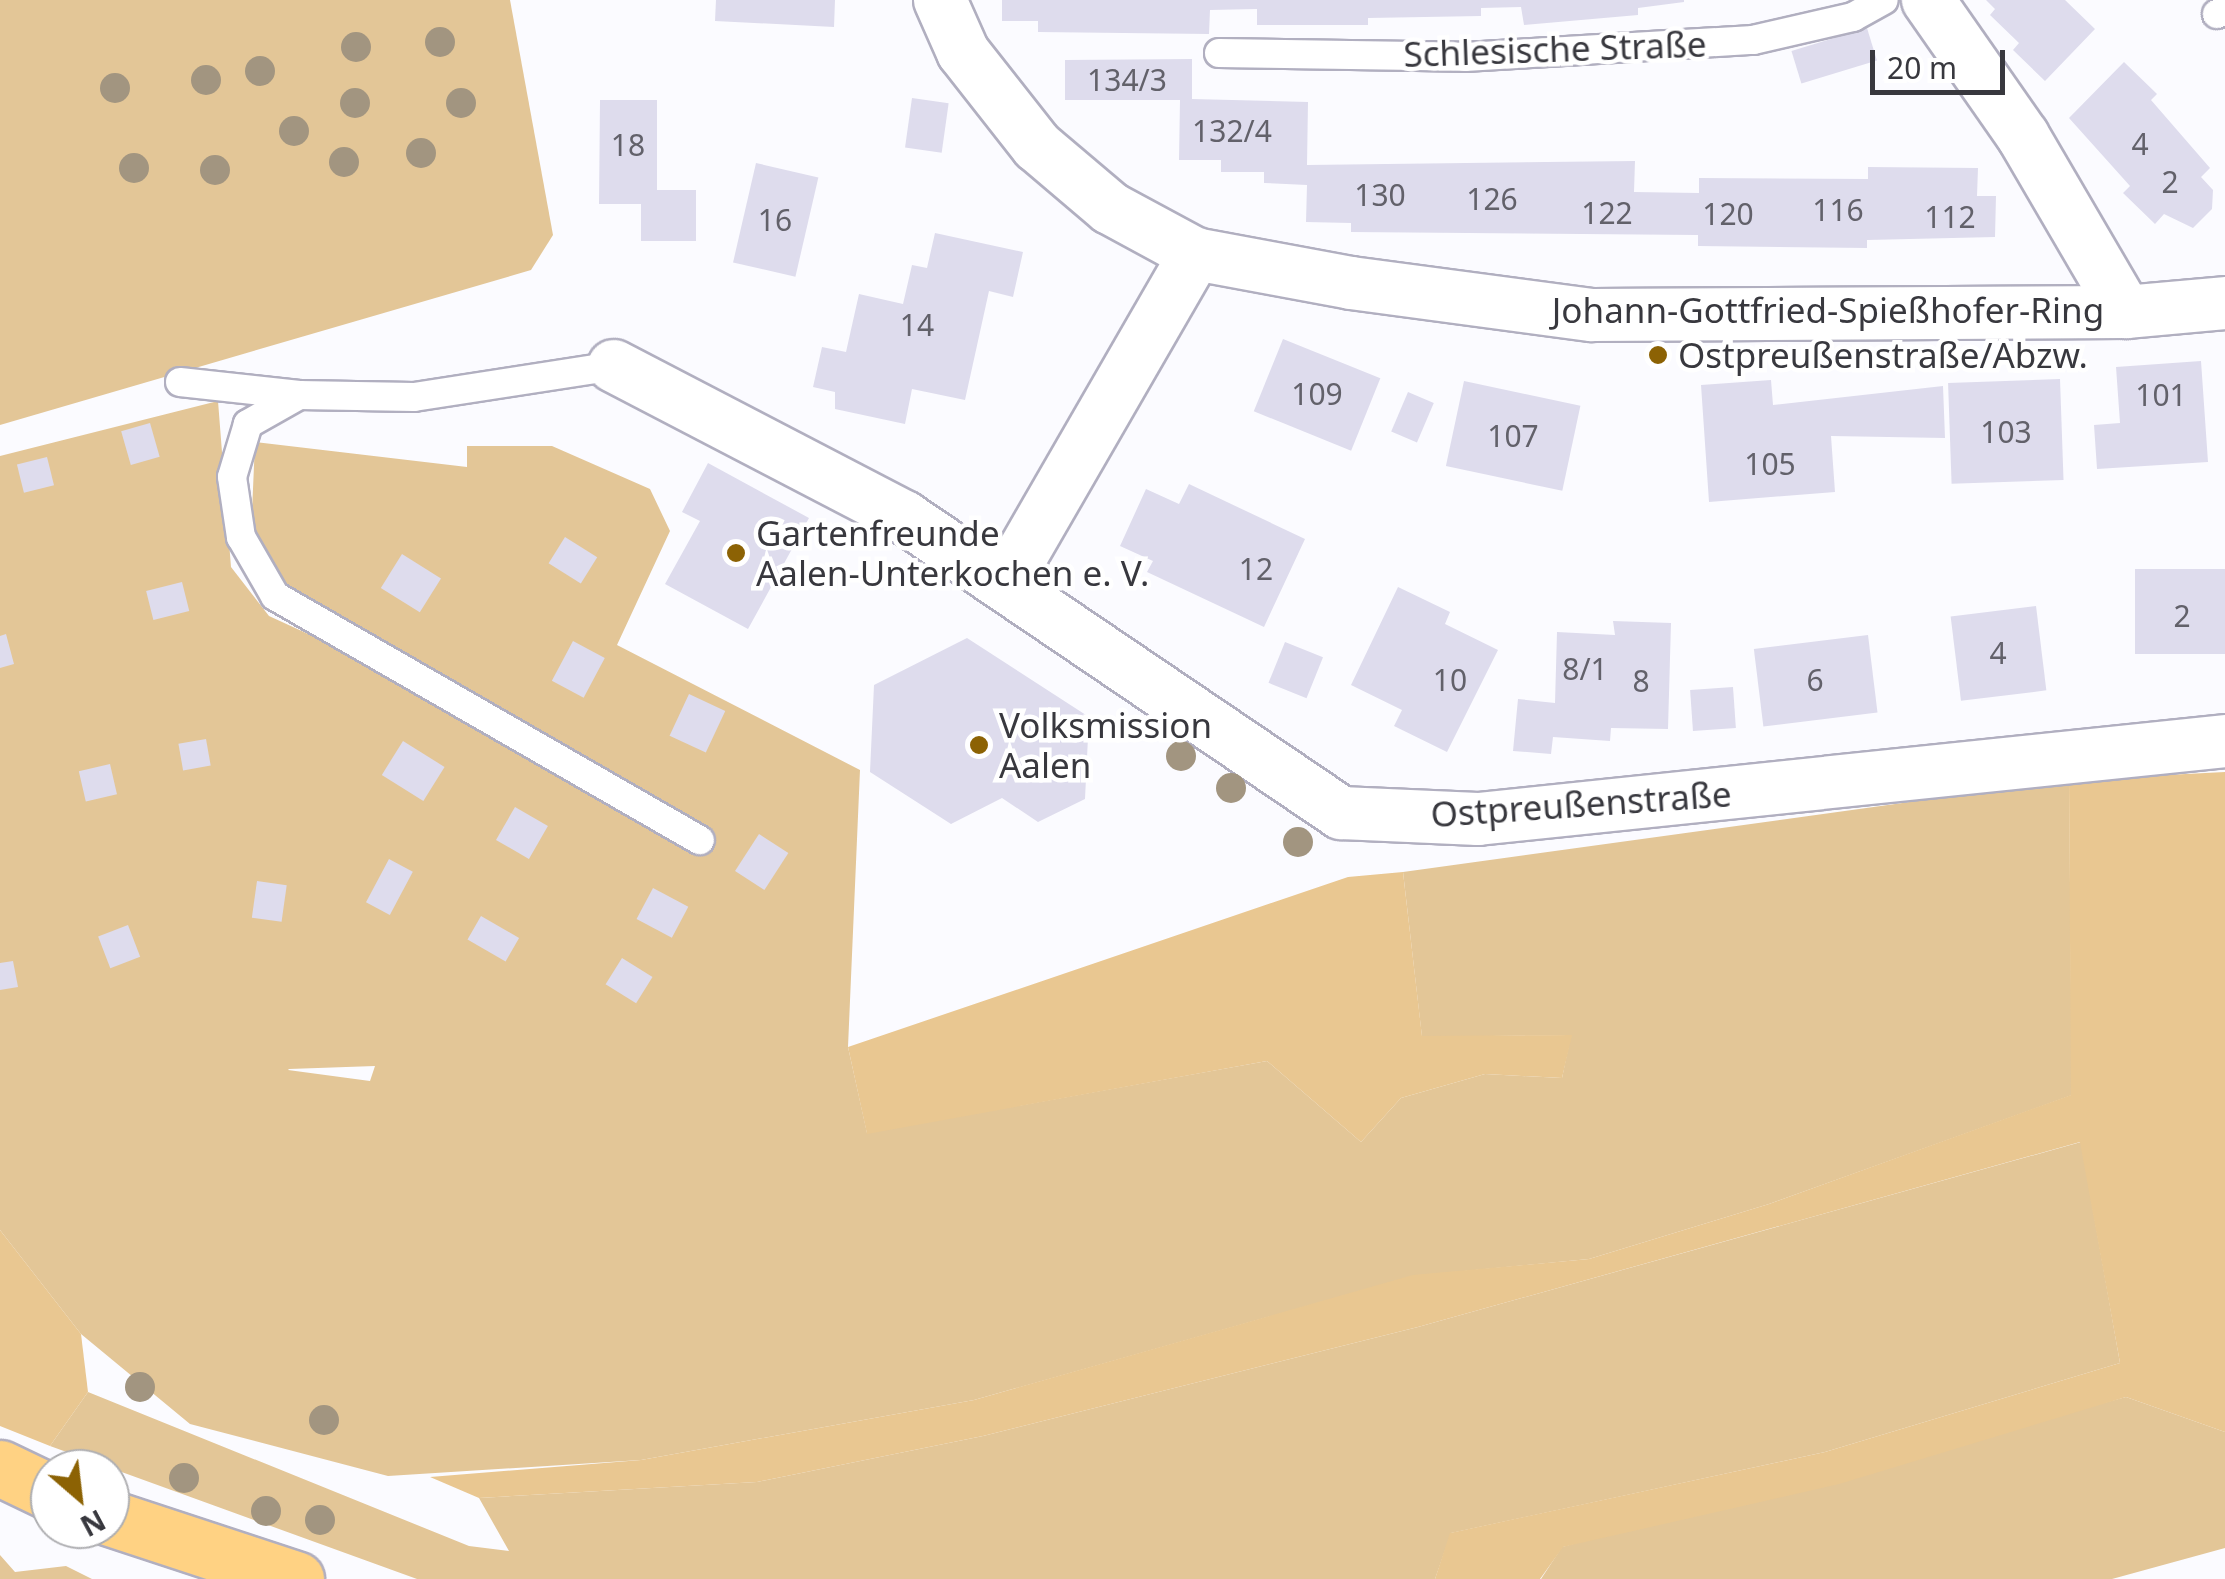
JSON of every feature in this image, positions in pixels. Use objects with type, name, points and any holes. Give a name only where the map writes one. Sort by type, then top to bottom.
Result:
[{"type":"highway","points":[[0,1468],[30,1482]]},
{"type":"highway","points":[[130,1525],[296,1579]]},
{"type":"street","name":"Johann-Gottfried-Spießhofer-Ring","points":[[940,0],[963,52],[1037,146],[1110,208],[1194,254],[1351,284],[1592,315],[2126,312],[2225,303]]},
{"type":"street","points":[[1928,0],[2024,136],[2126,312]]},
{"type":"street","points":[[1006,582],[1194,254]]},
{"type":"street","name":"Ostpreußenstraße","points":[[614,366],[904,517],[1006,582],[1341,813],[1478,819],[2225,741]]},
{"type":"lane","name":"Schlesische Straße","points":[[1219,53],[1466,57],[1753,40],[1853,17],[1884,0]]},
{"type":"lane","points":[[180,382],[299,395],[414,397],[614,366]]},
{"type":"lane","points":[[299,395],[248,424],[232,477],[241,537],[274,596],[700,840]]},
{"type":"shaded area","points":[[0,0],[510,0],[553,235],[531,270],[0,425]]},
{"type":"shaded area","points":[[218,401],[231,567],[269,616],[343,650],[279,583],[251,536],[255,442],[467,467],[467,446],[552,446],[650,489],[670,531],[617,645],[860,770],[848,1047],[867,1133],[1267,1061],[1361,1142],[1401,1098],[1485,1074],[1562,1078],[1571,1035],[1422,1037],[1403,872],[2069,780],[2072,1095],[1769,1204],[1589,1259],[1413,1276],[974,1400],[641,1460],[388,1476],[190,1424],[81,1334],[0,1230],[0,456]],"holes":[[[375,1066],[370,1081],[288,1070]]]},
{"type":"shaded area","points":[[2225,772],[2225,1432],[2126,1397],[1839,1484],[1563,1547],[1540,1579],[1435,1579],[1450,1533],[1825,1452],[2120,1363],[2080,1142],[1418,1327],[983,1436],[757,1482],[479,1498],[430,1477],[641,1460],[974,1400],[1413,1275],[1589,1259],[1769,1204],[2071,1095],[2069,780]]},
{"type":"shaded area","points":[[1403,872],[1422,1036],[1572,1035],[1562,1078],[1485,1074],[1401,1098],[1361,1142],[1267,1061],[867,1134],[848,1047],[1348,877]]},
{"type":"shaded area","points":[[2081,1142],[2120,1363],[1825,1452],[1451,1533],[1435,1579],[417,1579],[130,1475],[130,1449],[50,1446],[88,1392],[469,1546],[509,1551],[479,1498],[757,1482],[983,1436],[1418,1327]]},
{"type":"shaded area","points":[[0,1230],[81,1334],[88,1392],[50,1446],[0,1426]]},
{"type":"shaded area","points":[[2126,1397],[2225,1432],[2225,1548],[2112,1579],[1541,1579],[1562,1547]]},
{"type":"shaded area","points":[[0,1555],[15,1572],[66,1566],[92,1579],[0,1579]]},
{"type":"building","points":[[716,0],[835,0],[834,27],[715,21]]},
{"type":"building","points":[[1002,0],[1684,2],[1638,8],[1638,15],[1524,25],[1521,7],[1481,8],[1481,16],[1368,18],[1368,25],[1257,25],[1257,9],[1210,10],[1209,34],[1038,32],[1038,21],[1002,21]]},
{"type":"building","points":[[1986,0],[2065,0],[2095,29],[2045,81],[2013,50],[2019,43],[1990,15],[1995,9]]},
{"type":"building","points":[[1867,28],[1877,61],[1801,84],[1791,51]]},
{"type":"building","points":[[1192,59],[1192,99],[1308,102],[1307,165],[1635,161],[1634,192],[1699,193],[1699,178],[1868,179],[1868,167],[1978,168],[1977,196],[1996,196],[1995,237],[1867,240],[1867,248],[1698,246],[1698,235],[1351,232],[1351,223],[1306,222],[1307,185],[1264,183],[1264,172],[1221,172],[1221,160],[1179,160],[1180,100],[1065,100],[1065,60]]},
{"type":"building","points":[[2124,62],[2157,94],[2151,100],[2210,168],[2201,177],[2213,190],[2212,209],[2193,228],[2164,214],[2155,224],[2123,193],[2130,186],[2069,118]]},
{"type":"building","points":[[912,98],[949,103],[942,153],[905,148]]},
{"type":"building","points":[[600,100],[657,100],[657,190],[696,190],[696,241],[641,241],[641,204],[599,204]]},
{"type":"building","points":[[756,163],[818,177],[795,277],[733,262]]},
{"type":"building","points":[[935,233],[1023,252],[1013,297],[989,291],[965,400],[912,389],[905,424],[835,409],[835,392],[813,387],[822,347],[846,352],[859,294],[903,304],[912,265],[927,268]]},
{"type":"building","points":[[1283,339],[1380,378],[1351,451],[1254,411]]},
{"type":"building","points":[[2201,361],[2208,462],[2097,469],[2094,425],[2120,423],[2116,367]]},
{"type":"building","points":[[2060,379],[2064,480],[1952,484],[1948,383]]},
{"type":"building","points":[[1771,380],[1773,405],[1943,386],[1945,438],[1831,436],[1835,492],[1709,502],[1701,385]]},
{"type":"building","points":[[1464,381],[1580,406],[1562,491],[1446,466]]},
{"type":"building","points":[[1408,392],[1434,403],[1417,443],[1391,432]]},
{"type":"building","points":[[150,423],[160,457],[131,465],[121,431]]},
{"type":"building","points":[[47,457],[54,485],[24,493],[17,464]]},
{"type":"building","name":"Gartenfreunde Aalen-Unterkochen e. V.","points":[[708,463],[809,518],[748,629],[665,584],[700,521],[682,512]]},
{"type":"building","points":[[1189,484],[1305,539],[1264,627],[1147,572],[1153,561],[1120,546],[1146,489],[1179,504]]},
{"type":"building","points":[[565,537],[597,557],[581,583],[549,563]]},
{"type":"building","points":[[402,554],[441,578],[420,612],[381,588]]},
{"type":"building","points":[[2135,569],[2225,569],[2225,654],[2135,654]]},
{"type":"building","points":[[182,582],[189,611],[153,620],[146,591]]},
{"type":"building","points":[[1398,587],[1450,612],[1445,624],[1498,650],[1447,752],[1394,726],[1402,710],[1351,685]]},
{"type":"building","points":[[2036,606],[2046,690],[1961,701],[1951,616]]},
{"type":"building","points":[[1613,621],[1671,623],[1668,729],[1611,728],[1610,741],[1553,737],[1551,754],[1513,751],[1518,699],[1555,703],[1557,632],[1615,635]]},
{"type":"building","points":[[6,634],[14,664],[0,668],[0,636]]},
{"type":"building","points":[[1868,635],[1878,712],[1763,726],[1754,649]]},
{"type":"building","name":"Volksmission Aalen","points":[[967,638],[1089,717],[1085,799],[1038,822],[1002,798],[951,824],[870,772],[874,685]]},
{"type":"building","points":[[573,641],[605,658],[584,698],[552,681]]},
{"type":"building","points":[[1285,642],[1323,657],[1307,698],[1269,683]]},
{"type":"building","points":[[1733,687],[1736,728],[1693,731],[1690,690]]},
{"type":"building","points":[[689,694],[725,711],[706,753],[670,736]]},
{"type":"building","points":[[206,739],[211,766],[183,770],[178,744]]},
{"type":"building","points":[[403,741],[445,767],[423,801],[382,775]]},
{"type":"building","points":[[110,764],[117,794],[86,801],[79,771]]},
{"type":"building","points":[[515,807],[548,826],[529,859],[496,840]]},
{"type":"building","points":[[759,834],[788,853],[764,890],[735,871]]},
{"type":"building","points":[[389,859],[413,872],[390,915],[366,902]]},
{"type":"building","points":[[257,881],[287,885],[282,922],[252,918]]},
{"type":"building","points":[[653,888],[688,907],[672,938],[637,919]]},
{"type":"building","points":[[481,916],[519,938],[506,961],[468,939]]},
{"type":"building","points":[[128,925],[140,957],[110,968],[98,936]]},
{"type":"building","points":[[622,958],[653,977],[636,1003],[606,984]]},
{"type":"building","points":[[13,961],[18,987],[0,990],[0,963]]},
{"type":"place","name":"Ostpreußenstraße/Abzw.","points":[[1658,355]]},
{"type":"place","name":"Gartenfreunde Aalen-Unterkochen e. V.","points":[[736,553]]},
{"type":"place","name":"Volksmission Aalen","points":[[979,745]]}]
